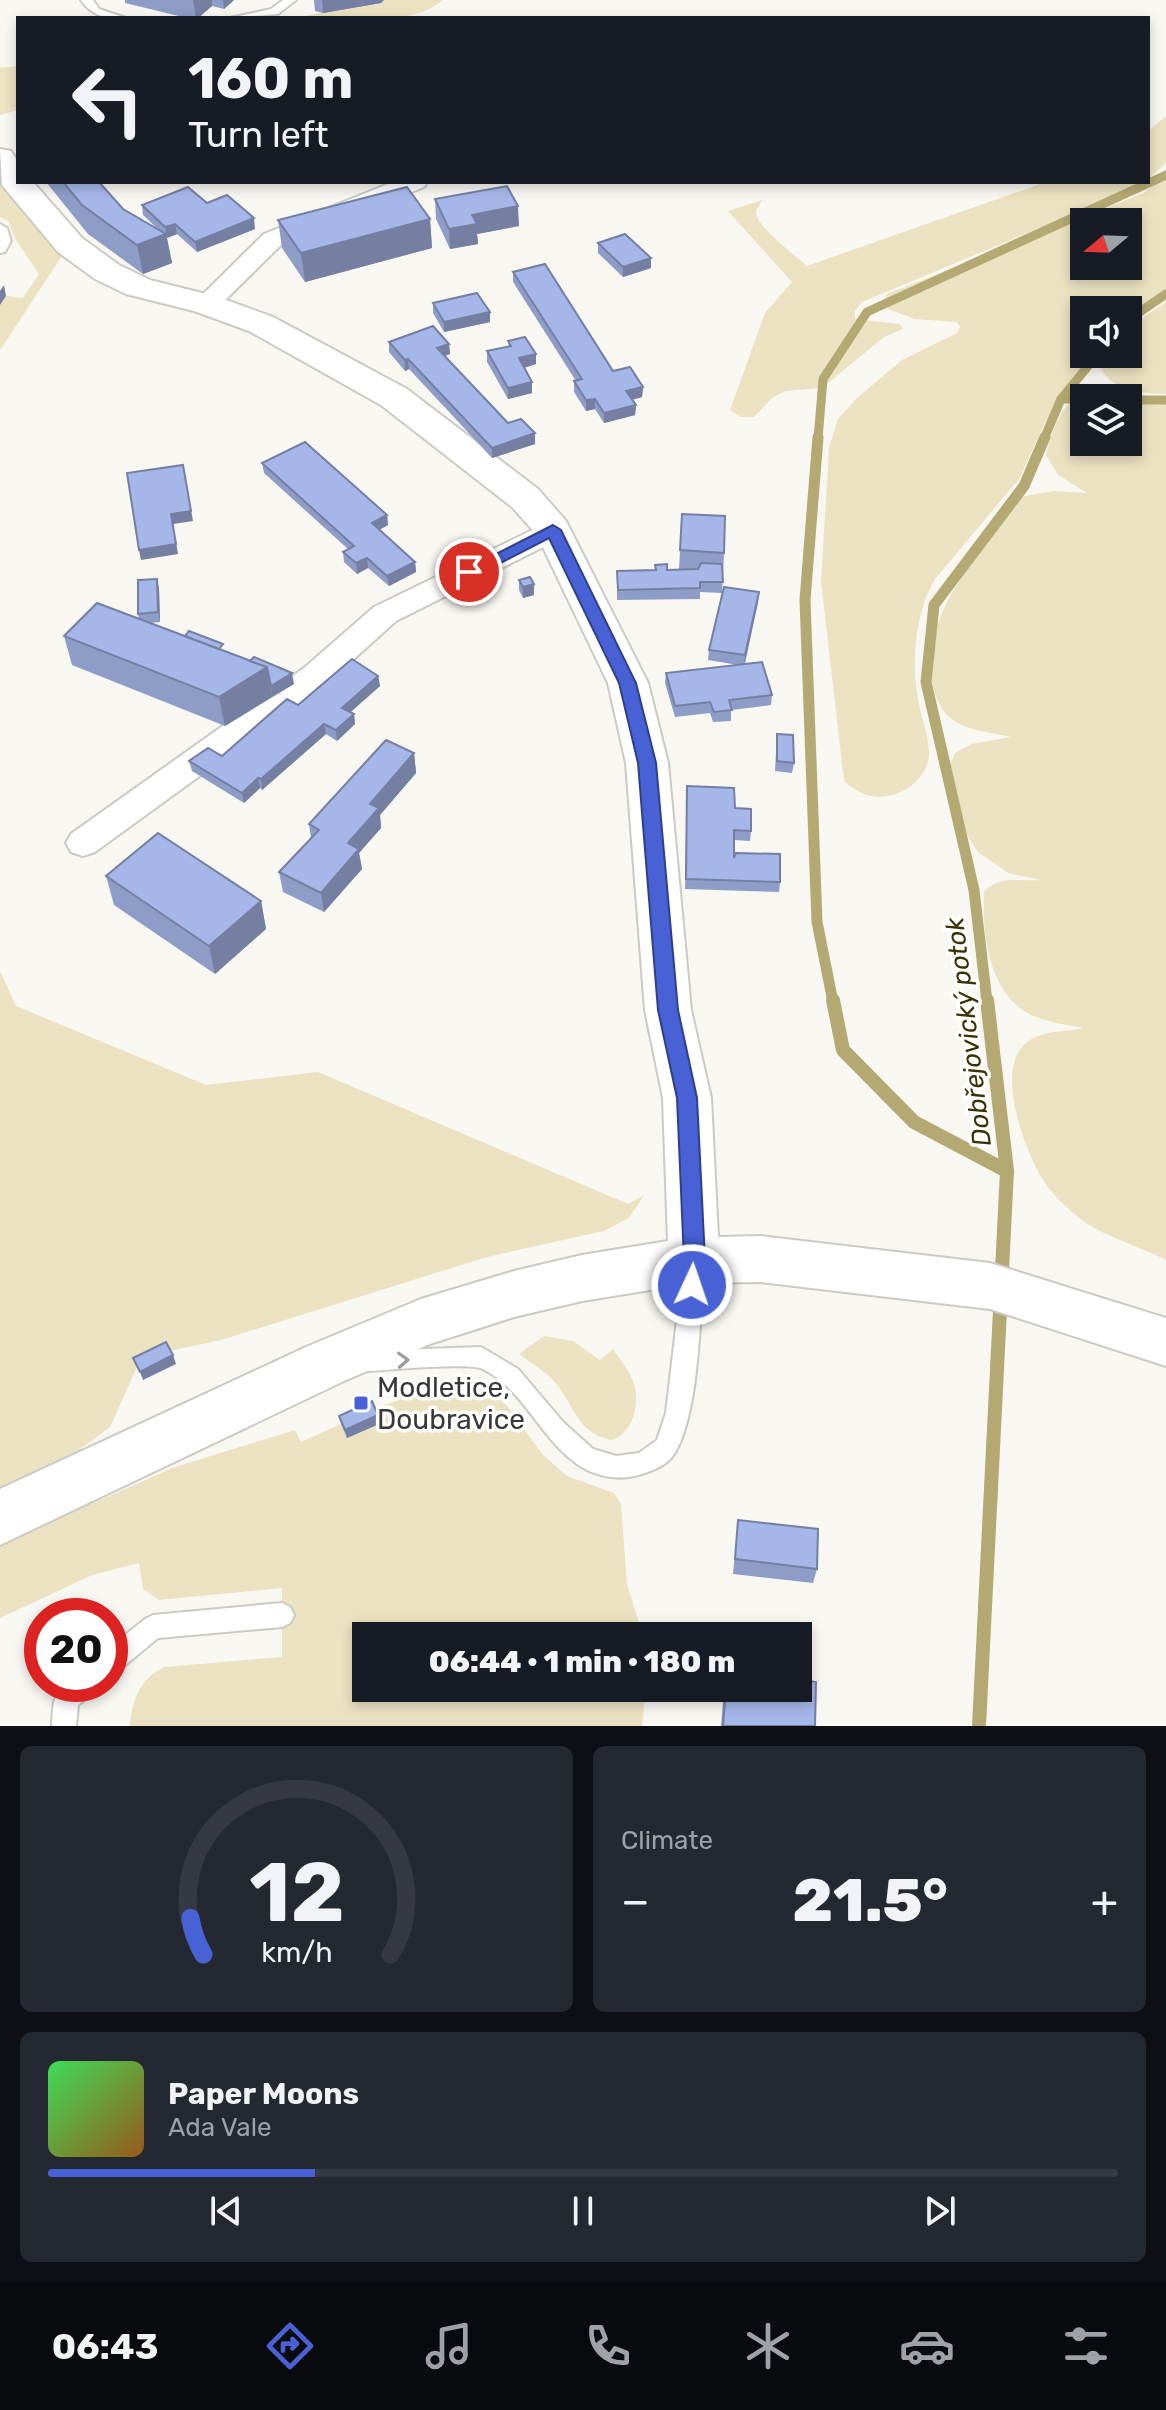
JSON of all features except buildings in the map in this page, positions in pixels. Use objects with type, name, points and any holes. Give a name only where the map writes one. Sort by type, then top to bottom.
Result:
[{"type":"street","points":[[0,158],[16,178]]},
{"type":"street","points":[[21,184],[70,245],[107,272],[138,287],[206,304],[261,324],[394,397],[525,498],[553,530],[628,683],[647,763],[668,1010],[687,1098],[694,1260]]},
{"type":"street","points":[[206,304],[273,239],[410,184]]},
{"type":"street","points":[[83,843],[315,676],[385,614],[553,530]]},
{"type":"street","points":[[0,1518],[325,1364],[421,1323],[514,1294],[582,1278],[694,1260],[760,1259],[1012,1293],[1166,1342]]},
{"type":"lane","points":[[87,0],[95,11],[113,16]]},
{"type":"lane","points":[[249,16],[274,12],[290,0]]},
{"type":"lane","points":[[0,228],[4,241],[0,249]]},
{"type":"lane","points":[[325,1364],[481,1357],[498,1364],[523,1385],[582,1456],[611,1467],[636,1466],[664,1450],[676,1421],[694,1260]]},
{"type":"lane","points":[[128,1648],[153,1627],[282,1615]]},
{"type":"lane","points":[[64,1726],[66,1702]]},
{"type":"shaded area","points":[[384,0],[443,0],[429,9],[406,16],[305,16]]},
{"type":"shaded area","points":[[16,66],[16,111],[0,115],[0,68]]},
{"type":"shaded area","points":[[1166,116],[1166,163],[1150,177],[1150,129]]},
{"type":"shaded area","points":[[1166,175],[1166,292],[1142,308],[1142,296],[1070,296],[1070,368],[1082,368],[1044,425],[1019,479],[935,579],[923,607],[916,638],[915,669],[929,747],[927,764],[917,780],[901,792],[881,797],[860,792],[844,781],[821,581],[829,448],[838,419],[857,398],[902,360],[957,333],[960,327],[957,322],[915,319],[888,309],[885,301],[887,294],[1070,222],[1070,280],[1142,280],[1142,208],[1106,208],[1144,193]]},
{"type":"shaded area","points":[[0,180],[64,253],[0,350],[0,305],[6,296],[23,298],[39,274],[16,240],[8,221],[0,217]]},
{"type":"shaded area","points":[[1040,184],[1140,184],[1087,208],[1070,208],[1070,215],[862,302],[855,311],[855,319],[900,324],[903,329],[884,337],[822,388],[785,391],[772,398],[754,417],[741,417],[730,410],[765,313],[792,282],[728,211],[762,200],[756,212],[758,218],[777,241],[807,266]]},
{"type":"shaded area","points":[[1166,302],[1166,394],[1142,392],[1142,384],[1116,384],[1102,368],[1142,368],[1142,318]]},
{"type":"shaded area","points":[[1142,398],[1166,398],[1166,1260],[1097,1229],[1072,1212],[1046,1184],[1025,1141],[1012,1084],[1013,1066],[1019,1051],[1036,1037],[1083,1028],[1046,1020],[1024,1011],[1002,988],[995,973],[986,941],[984,892],[1003,881],[1041,880],[1008,873],[978,852],[967,835],[950,765],[955,753],[972,744],[1011,737],[969,728],[947,715],[938,702],[931,676],[931,651],[946,604],[974,559],[1020,497],[1054,491],[1087,493],[1058,475],[1046,455],[1056,423],[1070,403],[1070,456],[1142,456]]},
{"type":"shaded area","points":[[0,971],[16,1006],[206,1085],[318,1072],[628,1204],[644,1195],[629,1218],[604,1231],[487,1257],[221,1340],[169,1351],[137,1367],[110,1427],[64,1461],[0,1492]]},
{"type":"shaded area","points":[[544,1336],[573,1341],[600,1360],[613,1349],[630,1375],[636,1392],[633,1417],[619,1436],[612,1440],[593,1433],[580,1420],[555,1382],[519,1354]]},
{"type":"shaded area","points":[[484,1383],[508,1407],[543,1455],[567,1476],[614,1493],[621,1504],[627,1584],[639,1622],[352,1622],[352,1702],[645,1702],[642,1726],[130,1726],[133,1708],[143,1684],[164,1667],[282,1657],[282,1588],[159,1600],[143,1589],[139,1563],[92,1575],[43,1598],[24,1598],[24,1607],[0,1618],[0,1544],[175,1467],[295,1430],[301,1442],[341,1424],[347,1438],[379,1424],[373,1409],[436,1391],[476,1391]]},
{"type":"waterway","points":[[1150,182],[1166,175]]},
{"type":"waterway","points":[[818,439],[823,379],[867,312],[1146,184]]},
{"type":"waterway","points":[[1142,310],[1166,294]]},
{"type":"waterway","points":[[1061,399],[1086,368]]},
{"type":"waterway","name":"Dobřejovický potok","points":[[1044,439],[1061,399]]},
{"type":"waterway","name":"Dobřejovický potok","points":[[1061,399],[1070,399]]},
{"type":"waterway","name":"Dobřejovický potok","points":[[1142,400],[1166,400]]},
{"type":"waterway","points":[[818,437],[805,600],[817,922],[833,1002]]},
{"type":"waterway","name":"Dobřejovický potok","points":[[987,1002],[974,890],[926,682],[934,605],[1024,486],[1045,437]]},
{"type":"waterway","points":[[833,1000],[843,1050],[914,1122],[1007,1171]]},
{"type":"waterway","name":"Dobřejovický potok","points":[[987,1000],[1007,1171]]},
{"type":"waterway","name":"Dobřejovický potok","points":[[979,1726],[1007,1171]]},
{"type":"place","name":"Modletice, Doubravice","points":[[361,1403]]},
{"type":"route","points":[[469,572],[553,530],[628,683],[647,763],[668,1010],[687,1098],[694,1260],[692,1285]]}]
